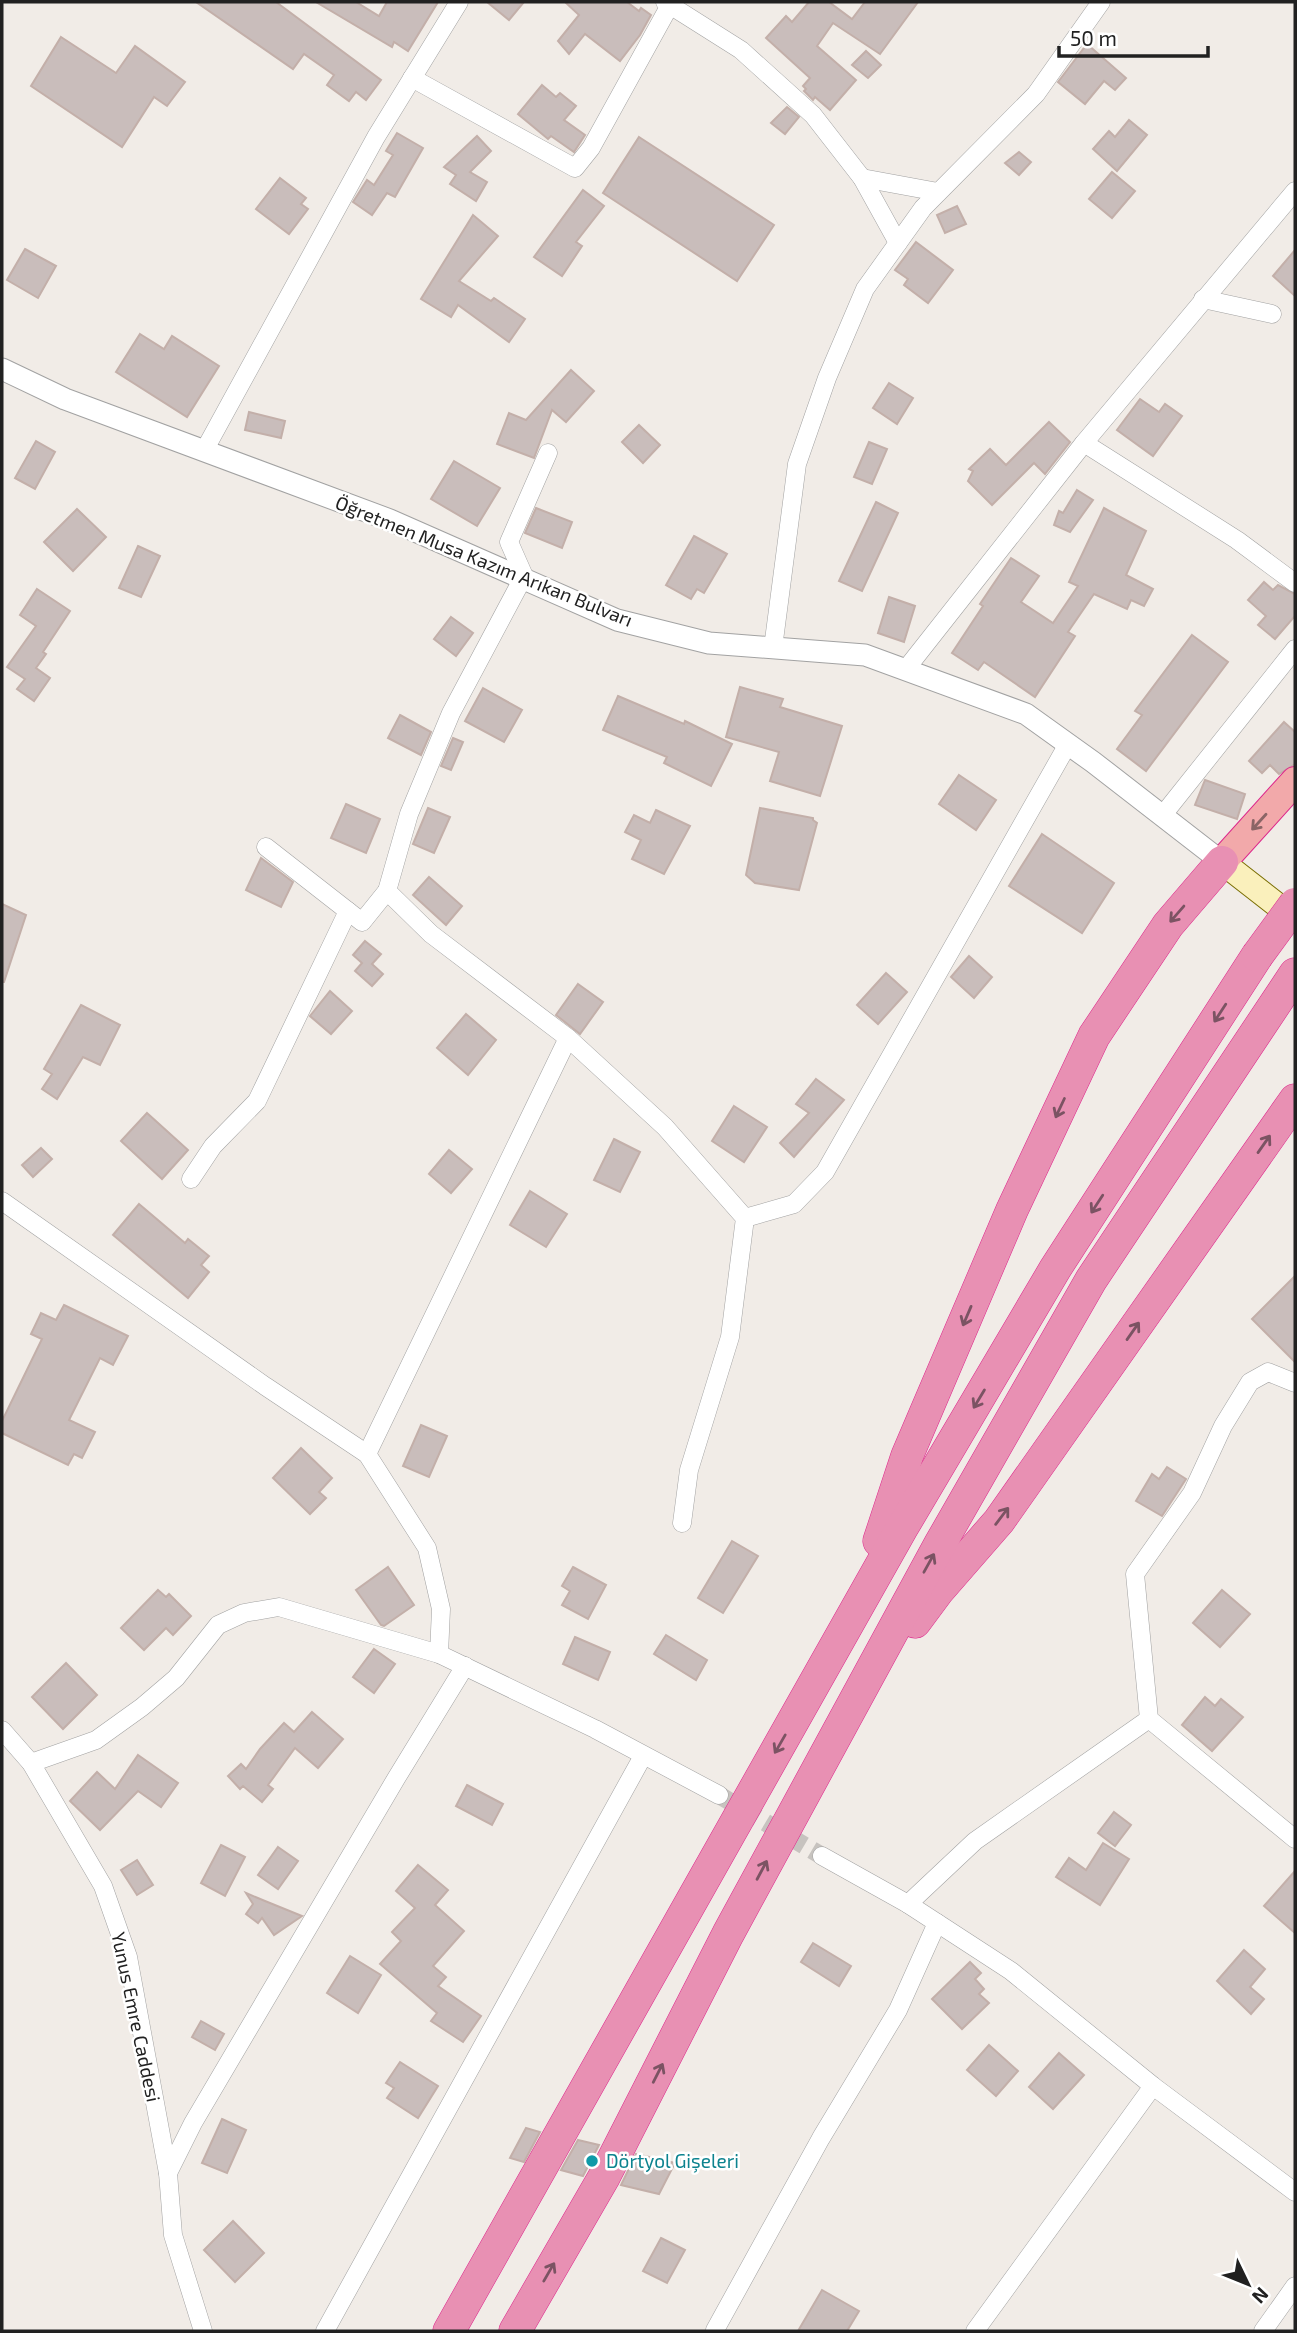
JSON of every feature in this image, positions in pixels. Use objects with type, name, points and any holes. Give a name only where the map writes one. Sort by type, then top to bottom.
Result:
[{"type":"highway","points":[[799,1710],[885,1527],[907,1456],[1012,1210],[1094,1036],[1168,925],[1295,781]]},
{"type":"highway","points":[[449,2331],[902,1528],[1055,1269],[1257,956],[1295,904]]},
{"type":"highway","points":[[515,2331],[604,2177],[728,1934],[840,1725],[1091,1280],[1293,977]]},
{"type":"highway","points":[[840,1725],[938,1591],[999,1521],[1295,1100]]},
{"type":"main road","points":[[1222,862],[1295,919]]},
{"type":"street","points":[[204,451],[376,137],[459,2]]},
{"type":"street","points":[[773,648],[797,464],[827,378],[866,289],[923,208],[1036,94],[1101,2]]},
{"type":"street","points":[[412,78],[575,168],[592,148],[677,6],[741,50],[813,115],[862,178],[898,243]]},
{"type":"street","points":[[862,178],[938,192]]},
{"type":"street","points":[[906,669],[1084,443],[1295,191]]},
{"type":"street","points":[[1203,299],[1272,314]]},
{"type":"street","name":"Öğretmen Musa Kazım Arıkan Bulvarı","points":[[2,369],[65,399],[390,520],[617,620],[709,643],[865,655],[1026,714],[1222,862]]},
{"type":"street","points":[[1084,443],[1237,540],[1295,583]]},
{"type":"street","points":[[265,847],[362,922],[387,891],[409,814],[451,713],[523,579],[509,542],[548,453]]},
{"type":"street","points":[[1162,816],[1295,649]]},
{"type":"street","points":[[745,1218],[794,1203],[825,1172],[1068,744]]},
{"type":"street","points":[[387,891],[431,934],[568,1038],[665,1127],[745,1218],[730,1337],[689,1470],[682,1523]]},
{"type":"street","points":[[191,1179],[213,1146],[257,1101],[348,911]]},
{"type":"street","points":[[367,1454],[568,1038]]},
{"type":"street","points":[[2,1201],[265,1386],[367,1454],[427,1548],[441,1609],[439,1654]]},
{"type":"street","points":[[1295,1383],[1268,1372],[1250,1382],[1223,1426],[1192,1493],[1135,1574],[1149,1719],[1295,1839]]},
{"type":"street","points":[[31,1763],[96,1740],[106,1733],[176,1678],[218,1625],[244,1614],[278,1607],[439,1654],[595,1729],[719,1795]]},
{"type":"street","points":[[168,2173],[193,2123],[465,1667]]},
{"type":"street","points":[[908,1904],[975,1841],[1149,1719]]},
{"type":"street","name":"Yunus Emre Caddesi","points":[[5,1741],[31,1763],[103,1886],[128,1957],[168,2173],[173,2235],[203,2331]]},
{"type":"street","points":[[325,2331],[643,1756]]},
{"type":"street","points":[[822,1856],[908,1904],[1012,1971],[1153,2086],[1295,2192]]},
{"type":"street","points":[[715,2330],[821,2138],[898,2010],[937,1923]]},
{"type":"street","points":[[975,2331],[1153,2086]]},
{"type":"street","points":[[1263,2331],[1295,2286]]},
{"type":"building","points":[[196,2],[276,2],[381,80],[366,100],[356,92],[349,101],[327,85],[334,75],[304,54],[293,69]]},
{"type":"building","points":[[316,2],[356,2],[379,16],[387,2],[438,2],[408,51],[394,42],[392,47]]},
{"type":"building","points":[[487,2],[524,2],[509,20]]},
{"type":"building","points":[[565,2],[627,2],[639,11],[641,8],[651,15],[620,61],[585,34],[569,54],[558,41],[579,15]]},
{"type":"building","points":[[809,2],[829,2],[852,19],[865,2],[918,2],[880,54],[833,23],[817,46],[856,80],[830,110],[804,91],[806,89],[803,86],[810,78],[766,38],[786,16],[792,22]]},
{"type":"building","points":[[61,37],[116,73],[135,46],[185,82],[167,106],[154,97],[122,147],[31,86]]},
{"type":"building","points":[[1087,44],[1126,78],[1115,90],[1104,81],[1085,104],[1058,82]]},
{"type":"building","points":[[866,51],[881,65],[868,78],[852,65]]},
{"type":"building","points":[[542,85],[556,97],[560,93],[576,106],[564,120],[585,135],[574,152],[551,136],[548,139],[518,114]]},
{"type":"building","points":[[787,107],[799,117],[785,134],[771,123]]},
{"type":"building","points":[[1129,120],[1147,135],[1117,171],[1093,149],[1109,131],[1115,137]]},
{"type":"building","points":[[397,133],[423,148],[395,197],[387,193],[372,215],[353,202],[367,180],[374,185],[393,155],[386,151]]},
{"type":"building","points":[[477,136],[491,151],[470,172],[487,182],[476,201],[450,184],[456,175],[444,167]]},
{"type":"building","points":[[639,137],[774,225],[737,281],[603,193]]},
{"type":"building","points":[[1019,152],[1031,162],[1019,175],[1005,163]]},
{"type":"building","points":[[1112,172],[1135,191],[1112,218],[1089,199]]},
{"type":"building","points":[[280,178],[306,198],[301,204],[308,209],[289,234],[256,209]]},
{"type":"building","points":[[583,190],[604,206],[576,242],[582,246],[562,276],[534,257]]},
{"type":"building","points":[[957,206],[966,224],[945,233],[937,215]]},
{"type":"building","points":[[473,215],[498,236],[459,281],[491,301],[494,298],[525,319],[509,342],[458,305],[451,317],[421,299]]},
{"type":"building","points":[[916,242],[953,270],[928,303],[904,285],[908,279],[895,270]]},
{"type":"building","points":[[25,249],[56,266],[38,298],[7,280]]},
{"type":"building","points":[[1295,250],[1295,296],[1273,276]]},
{"type":"building","points":[[140,334],[164,349],[172,336],[219,366],[187,417],[116,372]]},
{"type":"building","points":[[571,370],[594,391],[566,422],[552,410],[534,458],[497,444],[509,413],[526,420]]},
{"type":"building","points":[[889,383],[913,398],[897,424],[873,408]]},
{"type":"building","points":[[1140,399],[1159,412],[1165,404],[1182,416],[1153,456],[1117,430]]},
{"type":"building","points":[[249,412],[285,421],[281,438],[245,430]]},
{"type":"building","points":[[1049,422],[1070,442],[1045,474],[1034,463],[992,505],[968,481],[973,471],[969,469],[990,449],[1006,465]]},
{"type":"building","points":[[639,425],[660,445],[643,463],[622,442]]},
{"type":"building","points":[[36,441],[55,452],[35,489],[15,478]]},
{"type":"building","points":[[869,442],[887,449],[872,484],[854,477]]},
{"type":"building","points":[[454,461],[500,488],[477,526],[431,499]]},
{"type":"building","points":[[1077,490],[1093,500],[1070,532],[1054,525],[1059,511],[1063,513]]},
{"type":"building","points":[[876,502],[898,513],[862,591],[839,581]]},
{"type":"building","points":[[536,508],[572,522],[562,548],[525,533]]},
{"type":"building","points":[[1104,508],[1146,531],[1126,575],[1153,589],[1144,606],[1131,600],[1127,609],[1094,594],[1068,632],[1075,636],[1035,697],[984,662],[978,670],[952,653],[1011,558],[1039,576],[1021,602],[1053,623],[1078,586],[1069,582]]},
{"type":"building","points":[[77,509],[106,537],[73,571],[44,542]]},
{"type":"building","points":[[694,536],[727,554],[704,593],[697,589],[691,599],[666,585]]},
{"type":"building","points":[[138,546],[160,556],[141,597],[119,588]]},
{"type":"building","points":[[1264,582],[1273,590],[1278,585],[1295,594],[1295,616],[1275,639],[1258,625],[1266,616],[1248,600]]},
{"type":"building","points":[[37,589],[70,611],[43,652],[46,654],[36,668],[50,678],[34,701],[17,689],[25,679],[7,667],[36,626],[20,615]]},
{"type":"building","points":[[889,597],[915,606],[904,642],[878,633]]},
{"type":"building","points":[[451,617],[473,633],[456,656],[434,639]]},
{"type":"building","points":[[1192,635],[1228,662],[1146,771],[1117,749],[1142,715],[1135,711]]},
{"type":"building","points":[[740,687],[783,699],[780,707],[842,726],[820,796],[770,781],[779,752],[726,737]]},
{"type":"building","points":[[483,688],[522,710],[504,742],[465,721]]},
{"type":"building","points":[[618,696],[684,724],[685,721],[732,744],[711,786],[664,763],[667,757],[603,730]]},
{"type":"building","points":[[400,715],[431,732],[421,755],[388,738]]},
{"type":"building","points":[[1284,722],[1295,732],[1295,764],[1279,774],[1270,765],[1262,773],[1249,761]]},
{"type":"building","points":[[453,738],[463,742],[451,770],[441,766]]},
{"type":"building","points":[[959,775],[996,800],[976,830],[939,804]]},
{"type":"building","points":[[1205,780],[1245,794],[1237,819],[1195,805]]},
{"type":"building","points":[[346,804],[380,819],[366,853],[331,838]]},
{"type":"building","points":[[428,808],[450,817],[434,853],[413,844]]},
{"type":"building","points":[[760,808],[813,818],[817,823],[799,890],[755,883],[746,875]]},
{"type":"building","points":[[656,810],[690,826],[664,874],[632,859],[641,840],[625,832],[634,815],[650,823]]},
{"type":"building","points":[[1042,834],[1114,883],[1082,933],[1009,886]]},
{"type":"building","points":[[261,858],[293,882],[281,907],[246,890]]},
{"type":"building","points":[[429,877],[462,906],[446,925],[413,895]]},
{"type":"building","points":[[2,904],[26,915],[4,982],[2,982]]},
{"type":"building","points":[[365,941],[381,954],[372,964],[383,974],[372,986],[355,971],[362,963],[353,955]]},
{"type":"building","points":[[969,956],[992,977],[974,998],[951,977]]},
{"type":"building","points":[[886,973],[907,992],[878,1024],[857,1005]]},
{"type":"building","points":[[578,984],[603,1002],[580,1034],[556,1015]]},
{"type":"building","points":[[330,991],[352,1011],[331,1034],[310,1016]]},
{"type":"building","points":[[81,1005],[120,1025],[100,1065],[83,1057],[57,1099],[42,1089],[52,1074],[44,1069]]},
{"type":"building","points":[[466,1014],[496,1040],[468,1075],[437,1048]]},
{"type":"building","points":[[816,1079],[844,1100],[794,1157],[780,1143],[809,1113],[796,1104]]},
{"type":"building","points":[[734,1106],[767,1127],[744,1162],[712,1141]]},
{"type":"building","points":[[147,1113],[188,1150],[162,1179],[121,1141]]},
{"type":"building","points":[[614,1139],[640,1152],[620,1192],[594,1180]]},
{"type":"building","points":[[41,1148],[52,1159],[33,1177],[22,1165]]},
{"type":"building","points":[[449,1150],[472,1169],[451,1193],[429,1174]]},
{"type":"building","points":[[530,1191],[567,1214],[546,1247],[510,1225]]},
{"type":"building","points":[[139,1204],[185,1243],[188,1239],[209,1256],[201,1265],[209,1272],[188,1298],[113,1235]]},
{"type":"building","points":[[1295,1276],[1295,1362],[1252,1319]]},
{"type":"building","points":[[64,1305],[128,1336],[113,1365],[100,1358],[69,1420],[95,1432],[82,1458],[74,1454],[68,1465],[2,1433],[2,1421],[42,1339],[31,1334],[41,1313],[56,1320]]},
{"type":"building","points":[[421,1425],[447,1436],[429,1477],[403,1466]]},
{"type":"building","points":[[301,1448],[332,1478],[319,1492],[326,1498],[310,1514],[273,1478]]},
{"type":"building","points":[[1167,1467],[1186,1479],[1162,1516],[1136,1501],[1152,1474],[1159,1479]]},
{"type":"building","points":[[732,1541],[758,1556],[723,1613],[698,1598]]},
{"type":"building","points":[[388,1567],[414,1605],[384,1626],[356,1590]]},
{"type":"building","points":[[573,1567],[606,1585],[588,1619],[562,1605],[570,1591],[562,1586]]},
{"type":"building","points":[[158,1590],[166,1597],[169,1594],[191,1616],[173,1635],[166,1628],[144,1650],[121,1628]]},
{"type":"building","points":[[1222,1590],[1250,1614],[1220,1647],[1193,1623]]},
{"type":"building","points":[[666,1635],[707,1660],[696,1680],[654,1654]]},
{"type":"building","points":[[575,1637],[610,1652],[598,1680],[563,1664]]},
{"type":"building","points":[[374,1649],[395,1664],[374,1693],[353,1677]]},
{"type":"building","points":[[66,1663],[97,1695],[63,1729],[32,1697]]},
{"type":"building","points":[[1205,1697],[1215,1706],[1221,1699],[1243,1717],[1212,1751],[1182,1725]]},
{"type":"building","points":[[312,1712],[343,1739],[318,1768],[295,1748],[268,1785],[273,1789],[262,1802],[243,1786],[240,1789],[228,1776],[241,1764],[246,1769],[284,1723],[294,1732]]},
{"type":"building","points":[[138,1755],[178,1783],[161,1807],[138,1791],[100,1830],[70,1801],[97,1772],[115,1789]]},
{"type":"building","points":[[467,1785],[503,1804],[492,1825],[456,1806]]},
{"type":"building","points":[[1114,1812],[1131,1825],[1115,1846],[1098,1833]]},
{"type":"building","points":[[1103,1843],[1129,1859],[1100,1905],[1056,1877],[1069,1858],[1086,1870]]},
{"type":"building","points":[[221,1845],[245,1857],[225,1896],[201,1883]]},
{"type":"building","points":[[278,1847],[298,1861],[278,1889],[258,1875]]},
{"type":"building","points":[[137,1860],[153,1885],[137,1895],[121,1870]]},
{"type":"building","points":[[418,1865],[448,1890],[435,1905],[464,1931],[433,1966],[446,1977],[438,1986],[481,2016],[463,2042],[431,2021],[437,2013],[380,1964],[401,1941],[392,1932],[415,1908],[396,1891]]},
{"type":"building","points":[[1295,1871],[1295,1933],[1264,1906]]},
{"type":"building","points":[[246,1893],[302,1916],[274,1935],[262,1918],[258,1923],[246,1914],[253,1904]]},
{"type":"building","points":[[813,1943],[851,1966],[839,1986],[801,1962]]},
{"type":"building","points":[[1244,1950],[1265,1969],[1250,1987],[1264,1999],[1251,2014],[1217,1981]]},
{"type":"building","points":[[350,1956],[381,1975],[358,2013],[327,1993]]},
{"type":"building","points":[[970,1962],[981,1973],[975,1979],[984,1989],[979,1994],[989,2003],[962,2029],[932,1999]]},
{"type":"building","points":[[201,2021],[224,2034],[215,2050],[192,2037]]},
{"type":"building","points":[[989,2045],[1018,2071],[996,2096],[967,2070]]},
{"type":"building","points":[[1059,2053],[1084,2075],[1053,2109],[1029,2087]]},
{"type":"building","points":[[400,2062],[438,2086],[418,2118],[387,2098],[394,2088],[386,2083]]},
{"type":"building","points":[[222,2119],[246,2130],[227,2173],[202,2163]]},
{"type":"building","points":[[526,2128],[540,2132],[524,2162],[510,2158]]},
{"type":"building","points":[[578,2140],[599,2145],[583,2176],[561,2170]]},
{"type":"building","points":[[636,2154],[675,2163],[659,2194],[621,2185]]},
{"type":"building","points":[[233,2221],[264,2253],[235,2282],[204,2250]]},
{"type":"building","points":[[661,2238],[685,2250],[667,2283],[643,2271]]},
{"type":"building","points":[[822,2290],[859,2311],[847,2331],[798,2331]]},
{"type":"tunnel","points":[[719,1795],[822,1856]]},
{"type":"place","name":"Dörtyol Gişeleri","points":[[592,2161]]}]
